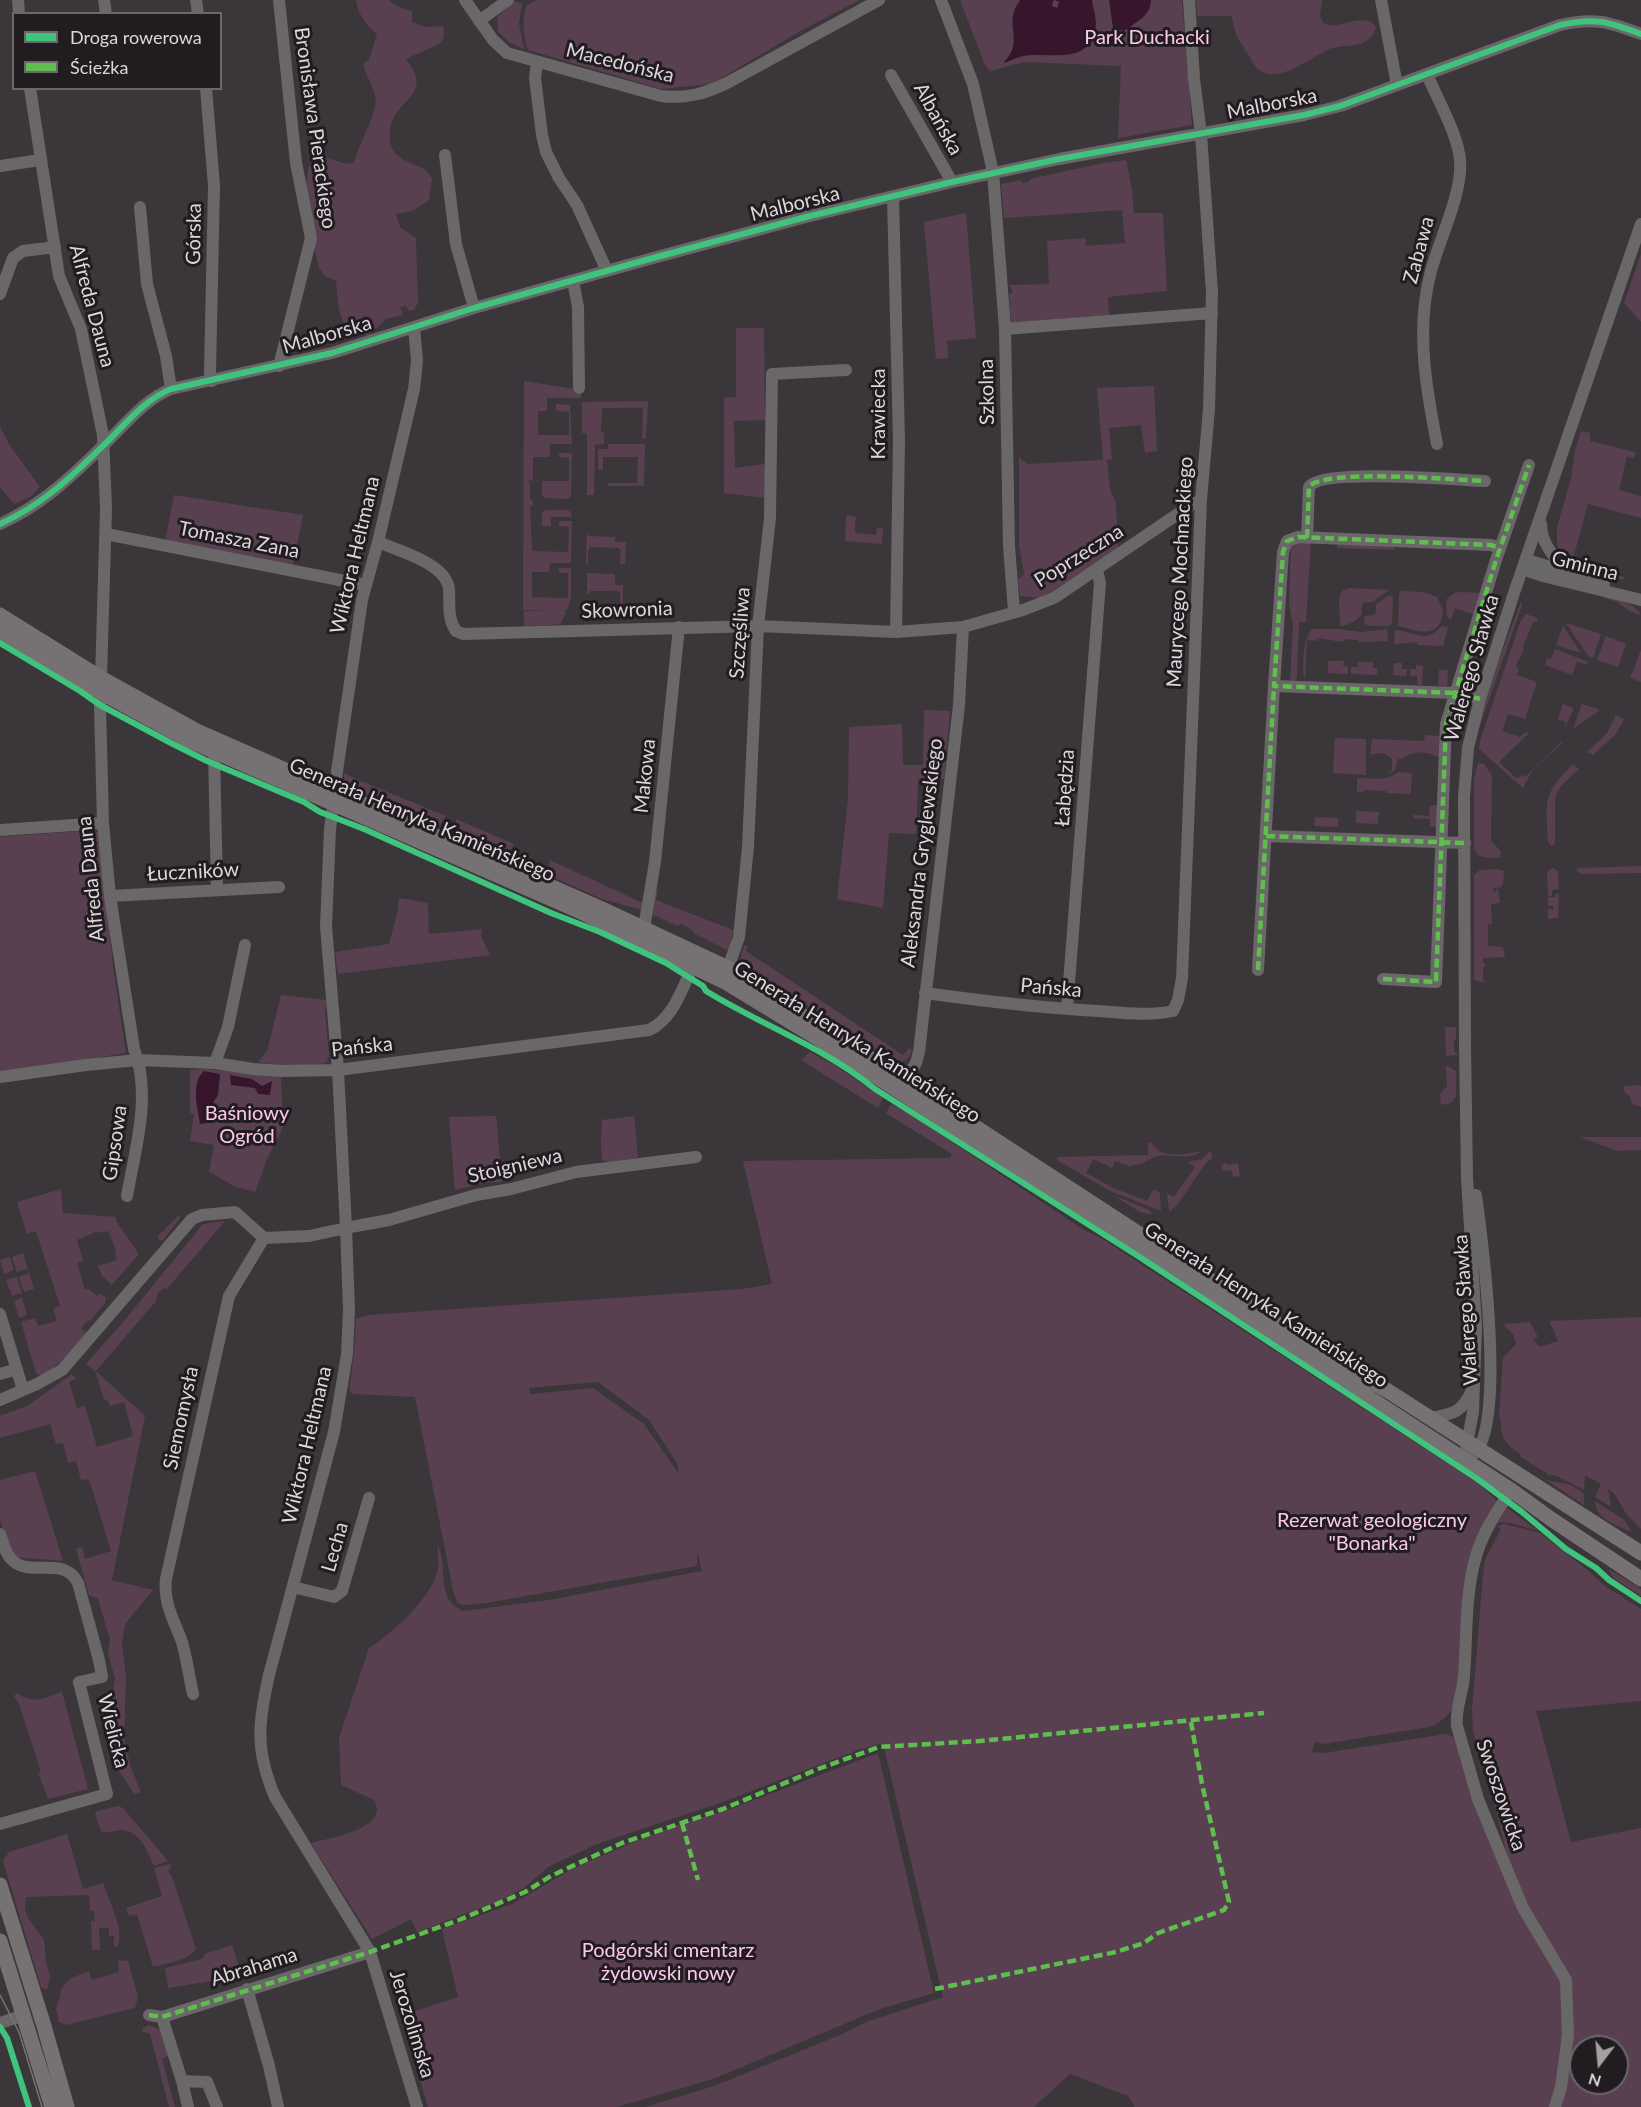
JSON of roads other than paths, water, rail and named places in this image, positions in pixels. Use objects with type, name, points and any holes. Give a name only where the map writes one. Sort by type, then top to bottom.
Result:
[{"type":"main road","name":"Generała Henryka Kamieńskiego","points":[[0,615],[151,721],[214,753],[333,798],[644,928],[728,968],[1308,1344],[1430,1418],[1641,1553]]},
{"type":"main road","name":"Generała Henryka Kamieńskiego","points":[[0,631],[102,685],[333,798],[580,912],[693,966],[747,995],[814,1035],[1511,1490],[1641,1579]]},
{"type":"main road","points":[[0,1885],[55,2061],[67,2107]]},
{"type":"main road","points":[[0,1941],[52,2107]]},
{"type":"street","name":"Bronisława Pierackiego","points":[[279,0],[296,163],[311,238],[279,366]]},
{"type":"street","name":"Macedońska","points":[[465,0],[502,50],[512,55],[661,96],[683,98],[721,86],[879,0]]},
{"type":"street","points":[[479,21],[508,0]]},
{"type":"street","points":[[940,0],[973,84],[993,172]]},
{"type":"street","name":"Maurycego Mochnackiego","points":[[1173,1011],[1178,1000],[1182,978],[1201,500],[1209,409],[1212,313],[1201,134],[1194,79],[1189,0]]},
{"type":"street","points":[[1381,0],[1397,86]]},
{"type":"street","name":"Malborska","points":[[0,524],[24,513],[47,498],[148,402],[171,389],[332,353],[474,308],[806,217],[993,172],[1331,109],[1560,25],[1582,20],[1595,20],[1641,34]]},
{"type":"street","points":[[537,62],[535,78],[546,152],[559,178],[578,205],[608,271]]},
{"type":"street","name":"Zabawa","points":[[1426,74],[1457,142],[1460,162],[1456,192],[1428,284],[1423,327],[1425,384],[1437,444]]},
{"type":"street","name":"Albańska","points":[[891,75],[952,182]]},
{"type":"street","name":"Alfreda Dauna","points":[[30,90],[59,276],[81,329],[104,445],[106,534],[100,705],[103,823],[110,896],[134,1049],[138,1060]]},
{"type":"street","name":"Górska","points":[[206,90],[214,186],[210,373],[212,381]]},
{"type":"street","points":[[445,155],[456,244],[474,308]]},
{"type":"street","points":[[0,166],[40,160]]},
{"type":"street","name":"Szkolna","points":[[993,172],[1005,329],[1009,546],[1014,611]]},
{"type":"street","name":"Krawiecka","points":[[893,197],[900,440],[896,632]]},
{"type":"street","points":[[140,207],[145,276],[166,356],[171,389]]},
{"type":"street","name":"Walerego Sławka","points":[[1474,1446],[1476,1326],[1466,1144],[1466,762],[1470,733],[1479,699],[1641,224]]},
{"type":"street","points":[[0,294],[13,258],[23,251],[55,247]]},
{"type":"street","points":[[573,281],[578,307],[579,388]]},
{"type":"street","points":[[1005,329],[1212,313]]},
{"type":"street","name":"Wiktora Heltmana","points":[[370,1952],[275,1797],[266,1775],[259,1740],[264,1697],[334,1432],[346,1354],[349,1310],[346,1228],[338,1070],[326,926],[330,830],[357,627],[416,375],[417,353],[414,327]]},
{"type":"street","name":"Szczęśliwa","points":[[728,968],[739,937],[748,856],[758,626],[770,518],[771,374],[846,370]]},
{"type":"street","points":[[1383,979],[1436,982],[1446,724],[1528,465]]},
{"type":"street","points":[[1307,538],[1309,487],[1314,482],[1355,475],[1485,481]]},
{"type":"street","name":"Poprzeczna","points":[[933,630],[963,627],[1054,598],[1201,500]]},
{"type":"street","name":"Gminna","points":[[1541,517],[1544,539],[1551,553],[1568,571]]},
{"type":"street","name":"Tomasza Zana","points":[[106,534],[365,585]]},
{"type":"street","points":[[1258,970],[1284,545],[1292,538],[1307,538],[1491,545],[1500,548]]},
{"type":"street","name":"Skowronia","points":[[378,542],[432,566],[443,574],[449,587],[450,618],[456,631],[463,633],[758,626],[896,632],[933,630]]},
{"type":"street","name":"Gminna","points":[[1525,565],[1568,571],[1614,587],[1639,599]]},
{"type":"street","name":"Gminna","points":[[1525,565],[1543,576],[1639,599]]},
{"type":"street","name":"Łabędzia","points":[[1067,1009],[1100,583],[1097,570]]},
{"type":"street","name":"Makowa","points":[[644,928],[655,862],[679,627]]},
{"type":"street","name":"Aleksandra Gryglewskiego","points":[[905,1081],[916,1063],[919,1052],[959,705],[963,627]]},
{"type":"street","points":[[1274,686],[1455,693],[1479,699]]},
{"type":"street","points":[[214,753],[217,890]]},
{"type":"street","points":[[0,830],[103,823]]},
{"type":"street","points":[[1266,836],[1465,843]]},
{"type":"street","name":"Łuczników","points":[[110,896],[279,887]]},
{"type":"street","points":[[214,1063],[228,1027],[245,945]]},
{"type":"street","name":"Pańska","points":[[0,1077],[138,1060],[214,1063],[283,1071],[338,1070],[649,1030],[660,1025],[668,1016],[693,966]]},
{"type":"street","name":"Pańska","points":[[925,993],[1067,1009],[1149,1014],[1173,1011]]},
{"type":"street","name":"Gipsowa","points":[[127,1196],[142,1118],[141,1070],[138,1060]]},
{"type":"street","name":"Walerego Sławka","points":[[1466,1144],[1479,1221],[1491,1358],[1489,1408],[1474,1446]]},
{"type":"street","name":"Stoigniewa","points":[[346,1228],[389,1220],[476,1195],[511,1189],[576,1172],[696,1157]]},
{"type":"street","points":[[0,1400],[62,1370],[192,1219],[202,1215],[235,1212],[264,1238],[309,1236],[346,1228]]},
{"type":"street","name":"Siemomysła","points":[[193,1694],[182,1644],[167,1607],[164,1592],[166,1579],[229,1296],[264,1238]]},
{"type":"street","points":[[1,1320],[23,1390]]},
{"type":"street","points":[[0,1374],[17,1369]]},
{"type":"street","name":"Walerego Sławka","points":[[1430,1418],[1459,1410],[1470,1395],[1474,1383]]},
{"type":"street","points":[[1464,1460],[1474,1446]]},
{"type":"street","name":"Swoszowicka","points":[[1511,1490],[1480,1543],[1475,1558],[1470,1590],[1464,1680],[1456,1714],[1457,1726],[1478,1799],[1503,1860],[1523,1908],[1566,1980],[1568,2035],[1561,2087],[1554,2107]]},
{"type":"street","name":"Lecha","points":[[293,1587],[334,1597],[339,1595],[352,1560],[369,1498]]},
{"type":"street","name":"Wielicka","points":[[0,1534],[7,1554],[15,1563],[31,1568],[62,1569],[71,1573],[78,1583],[102,1677],[79,1682],[107,1794],[0,1824]]},
{"type":"street","name":"Abrahama","points":[[182,2081],[156,2016],[370,1952]]},
{"type":"street","name":"Jerozolimska","points":[[370,1952],[417,2107]]},
{"type":"street","points":[[247,1989],[278,2107]]},
{"type":"street","points":[[0,2023],[24,2015]]},
{"type":"street","points":[[188,2107],[182,2081],[207,2082],[217,2107]]},
{"type":"tram line","points":[[0,1995],[19,2032],[42,2107]]},
{"type":"park label","name":"Park Duchacki","points":[[1147,38]]},
{"type":"park label","name":"Baśniowy Ogród","points":[[247,1126]]},
{"type":"park label","name":"Rezerwat geologiczny \"Bonarka\"","points":[[1372,1532]]},
{"type":"park label","name":"Podgórski cmentarz żydowski nowy","points":[[668,1962]]}]
